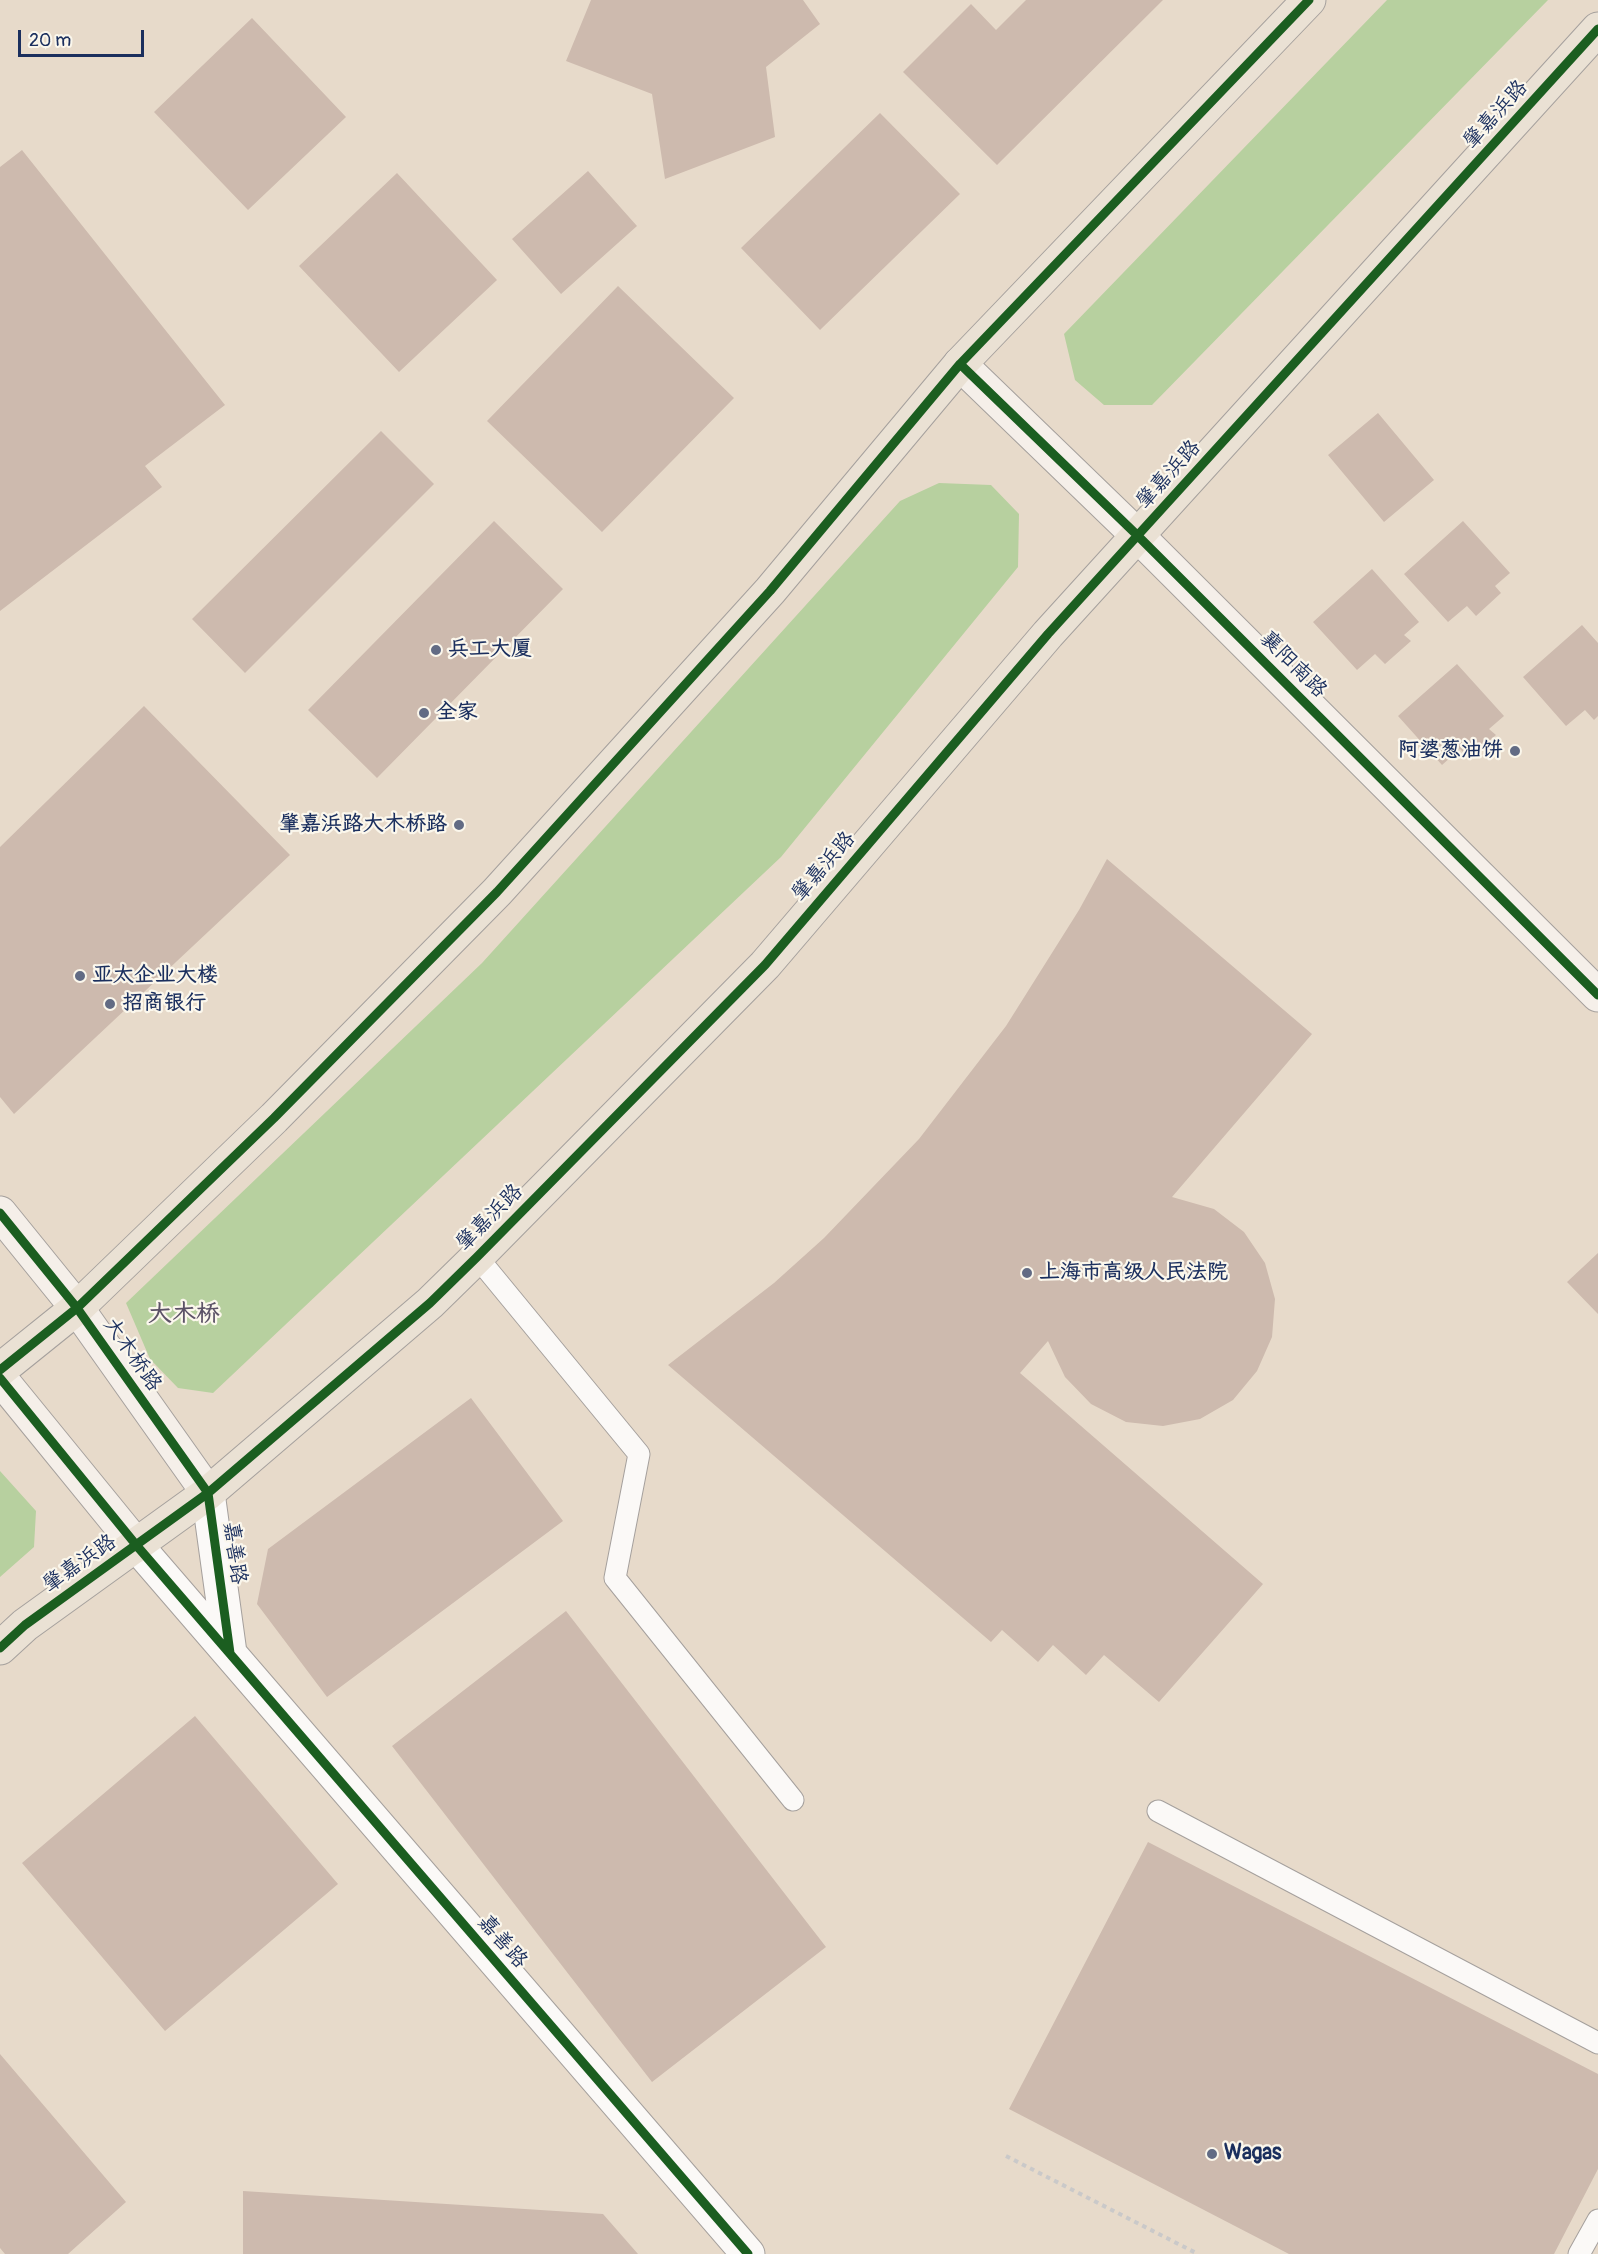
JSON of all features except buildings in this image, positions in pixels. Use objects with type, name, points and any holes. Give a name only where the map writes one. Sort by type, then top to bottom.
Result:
[{"type":"main road","points":[[0,1370],[77,1308],[274,1118],[497,892],[770,591],[960,364],[1309,0]]},
{"type":"main road","name":"肇嘉浜路","points":[[0,1648],[25,1625],[208,1493],[430,1303],[477,1257],[765,964],[1048,634],[1598,29]]},
{"type":"street","name":"襄阳南路","points":[[960,364],[1138,536],[1598,995]]},
{"type":"street","name":"大木桥路","points":[[0,1213],[77,1308],[208,1493]]},
{"type":"street","points":[[0,1378],[137,1546]]},
{"type":"street","name":"嘉善路","points":[[208,1493],[230,1653]]},
{"type":"street","name":"嘉善路","points":[[137,1546],[748,2254]]},
{"type":"lane","points":[[477,1257],[639,1454],[615,1578],[793,1800]]},
{"type":"lane","points":[[1158,1811],[1598,2043]]},
{"type":"lane","points":[[1579,2254],[1598,2220]]},
{"type":"path","points":[[1006,2156],[1198,2254]]},
{"type":"green space","points":[[1387,0],[1548,0],[1152,405],[1104,405],[1075,380],[1064,334]]},
{"type":"green space","points":[[939,483],[991,485],[1019,514],[1018,567],[781,857],[213,1393],[178,1388],[150,1359],[126,1303],[482,963],[900,501]]},
{"type":"green space","points":[[0,1471],[36,1511],[34,1547],[0,1577]]},
{"type":"cycle path","points":[[0,1370],[77,1308],[274,1118],[497,892],[770,591],[960,364],[1309,0]]},
{"type":"cycle path","points":[[0,1648],[25,1625],[208,1493],[430,1303],[477,1257],[765,965],[1048,634],[1598,29]]},
{"type":"cycle path","points":[[960,364],[1138,536],[1598,995]]},
{"type":"cycle path","points":[[0,1213],[77,1308],[208,1493],[230,1653]]},
{"type":"cycle path","points":[[0,1378],[137,1546],[748,2254]]},
{"type":"place","name":"兵工大厦","points":[[436,650]]},
{"type":"place","name":"全家","points":[[424,713]]},
{"type":"place","name":"阿婆葱油饼","points":[[1515,751]]},
{"type":"place","name":"肇嘉浜路大木桥路","points":[[459,825]]},
{"type":"place","name":"亚太企业大楼","points":[[80,976]]},
{"type":"place","name":"招商银行","points":[[110,1004]]},
{"type":"place","name":"上海市高级人民法院","points":[[1027,1273]]},
{"type":"place","name":"Wagas","points":[[1212,2154]]},
{"type":"district","name":"大木桥","points":[[184,1315]]}]
